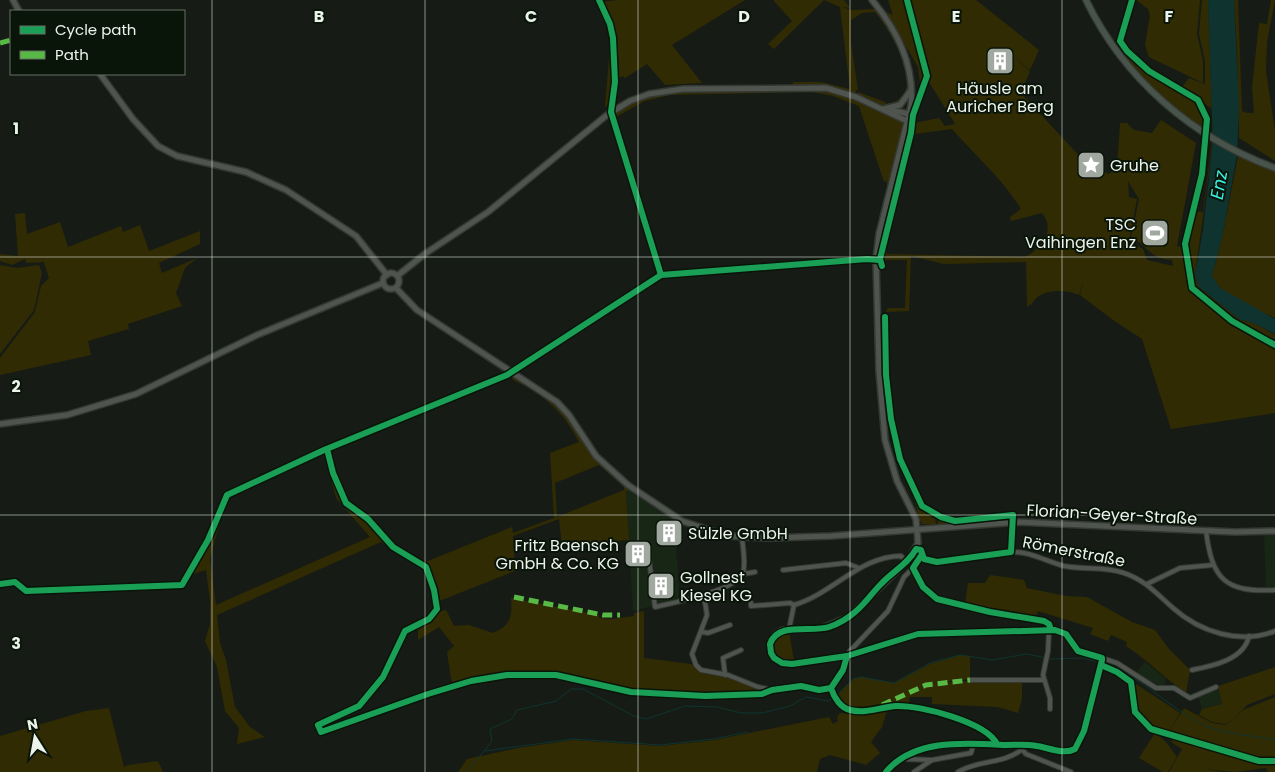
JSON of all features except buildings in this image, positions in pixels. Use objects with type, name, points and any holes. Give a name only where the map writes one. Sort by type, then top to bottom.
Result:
[{"type":"main road","points":[[872,0],[898,39],[905,55],[912,86],[909,114],[878,242],[877,294],[879,371],[885,440],[897,481],[919,529],[916,549],[906,562],[880,585],[858,610],[844,620],[820,629],[789,629],[776,634],[771,640],[771,653],[778,661],[792,664],[846,656],[918,634],[1050,630],[1066,634],[1078,652],[1102,660],[1080,744],[1072,751],[974,743],[928,748],[902,759],[886,772]]},
{"type":"main road","points":[[1086,0],[1109,41],[1140,79],[1172,110],[1199,130],[1250,158],[1275,168]]},
{"type":"main road","points":[[101,75],[133,119],[158,146],[182,157],[246,172],[286,190],[356,236],[387,275],[396,276],[426,253],[488,212],[607,115],[640,97],[657,92],[683,89],[815,87],[845,93],[907,121]]},
{"type":"main road","points":[[883,109],[902,103],[910,94],[912,86]]},
{"type":"main road","points":[[883,109],[909,114]]},
{"type":"main road","points":[[0,424],[76,413],[136,394],[256,335],[383,283],[387,275]]},
{"type":"main road","points":[[383,283],[387,288],[396,288],[399,282],[396,276]]},
{"type":"main road","name":"Florian-Geyer-Straße","points":[[396,288],[416,310],[557,402],[569,415],[592,451],[621,480],[690,524],[715,534],[742,538],[812,537],[1018,522],[1275,531]]},
{"type":"street","points":[[1206,530],[1213,565],[1221,577],[1247,590],[1275,590]]},
{"type":"street","points":[[742,538],[743,574]]},
{"type":"street","points":[[636,546],[648,551],[655,607],[704,596],[734,582],[743,574],[755,572]]},
{"type":"street","points":[[832,690],[843,670],[846,656],[862,636],[888,611],[904,576],[913,568],[921,556],[921,550],[916,549]]},
{"type":"street","name":"Römerstraße","points":[[921,556],[937,562],[979,555],[1027,553],[1066,566],[1120,572],[1147,584],[1192,623],[1225,635],[1249,636],[1275,631]]},
{"type":"street","points":[[751,603],[752,606],[790,603],[794,605],[805,602],[859,568],[891,556],[901,556],[906,562]]},
{"type":"street","points":[[783,570],[846,563],[859,568]]},
{"type":"street","points":[[1147,584],[1172,571],[1213,565]]},
{"type":"street","points":[[913,568],[926,590],[937,599],[990,612],[1044,621],[1050,624],[1043,680],[1048,693],[1050,709]]},
{"type":"street","points":[[704,596],[707,615],[702,632],[693,650],[694,662],[705,672],[725,675],[772,690],[804,686],[819,690],[832,690]]},
{"type":"street","points":[[789,629],[794,605]]},
{"type":"street","points":[[702,632],[708,633],[730,625]]},
{"type":"street","points":[[1192,670],[1216,664],[1232,657],[1245,648],[1249,636]]},
{"type":"street","points":[[725,675],[723,658],[742,650]]},
{"type":"street","points":[[1102,660],[1118,663],[1156,688],[1174,688],[1190,698],[1216,687]]},
{"type":"street","points":[[970,680],[1043,680]]},
{"type":"street","points":[[832,690],[839,704],[850,710],[899,706],[949,716],[986,732],[993,737],[997,744]]},
{"type":"street","points":[[902,759],[932,760],[971,753],[974,743]]},
{"type":"street","points":[[958,772],[975,764],[1011,756],[1020,747],[1036,758],[1070,772]]},
{"type":"street","points":[[914,772],[932,760]]},
{"type":"shaded area","points":[[619,0],[745,0],[672,45],[702,83],[665,85],[647,64],[625,78],[623,76],[615,80],[612,32],[600,2]]},
{"type":"shaded area","points":[[773,0],[824,0],[774,49],[768,44],[792,21]]},
{"type":"shaded area","points":[[824,0],[844,0],[850,8],[842,7],[851,10],[876,9],[900,48],[908,70],[909,89],[900,103],[883,106],[858,94],[858,92],[886,104],[899,99],[906,90],[907,77],[904,63],[898,48],[875,12],[862,13],[851,20],[851,43],[858,90],[856,90],[855,95],[834,87],[793,85],[793,82],[821,82],[850,89],[840,7]]},
{"type":"shaded area","points":[[888,0],[976,0],[1039,50],[1030,70],[1013,56],[1030,71],[1021,93],[1084,161],[1109,174],[1117,168],[1120,123],[1127,123],[1134,130],[1152,133],[1161,120],[1196,143],[1177,246],[1184,248],[1187,266],[1185,253],[1195,211],[1203,212],[1212,143],[1212,114],[1213,143],[1195,275],[1199,287],[1239,319],[1256,324],[1275,335],[1275,413],[1171,429],[1142,339],[1080,295],[1084,280],[1079,295],[1064,291],[1048,292],[1039,296],[1027,307],[1026,262],[944,264],[911,256],[909,311],[886,312],[888,308],[905,308],[907,260],[885,260],[883,253],[885,236],[887,254],[1025,257],[1042,244],[1048,226],[1042,213],[1011,221],[1010,217],[1021,209],[1014,198],[952,129],[915,134],[912,132],[914,123],[939,118],[945,126],[955,124],[929,82],[925,83],[917,103],[915,102],[920,84],[918,67],[886,12],[893,15]],"holes":[[[1128,181],[1139,199],[1131,238],[1158,257],[1172,260],[1173,266],[1147,260],[1143,249],[1129,242],[1137,199],[1129,197]]]},
{"type":"shaded area","points":[[1136,0],[1200,0],[1197,34],[1203,61],[1203,83],[1149,57],[1145,45],[1150,15],[1148,9]]},
{"type":"shaded area","points":[[1202,0],[1208,0],[1212,109],[1182,87],[1189,78],[1205,84],[1205,61],[1199,34]]},
{"type":"shaded area","points":[[1234,0],[1238,0],[1242,111],[1254,113],[1252,87],[1259,23],[1267,24],[1271,0],[1275,0],[1267,42],[1266,71],[1275,131],[1275,161],[1239,138]]},
{"type":"shaded area","points":[[611,35],[613,84],[609,105],[605,107]]},
{"type":"shaded area","points":[[1120,46],[1151,74],[1197,101],[1205,121],[1205,130],[1181,113],[1148,84],[1119,50]]},
{"type":"shaded area","points":[[825,89],[852,97],[902,121],[903,131],[888,184],[886,181],[884,182],[859,106],[833,96],[812,92],[670,95],[645,101],[616,117],[613,115],[642,98],[669,91]]},
{"type":"shaded area","points":[[1238,156],[1275,170],[1275,318],[1231,296],[1216,284],[1212,277],[1223,233]]},
{"type":"shaded area","points":[[25,213],[27,234],[60,222],[68,247],[121,226],[123,232],[140,225],[149,251],[200,231],[200,244],[159,263],[162,273],[197,258],[185,268],[176,293],[182,306],[128,324],[129,329],[88,341],[91,355],[0,375],[0,358],[35,312],[41,286],[49,278],[44,262],[26,263],[25,259],[12,265],[0,261],[0,254],[18,256],[15,214]]},
{"type":"shaded area","points":[[0,265],[17,268],[39,265],[42,273],[34,310],[0,354]]},
{"type":"shaded area","points":[[511,374],[544,394],[565,412],[586,445],[631,490],[626,492],[629,540],[562,545],[559,519],[513,536],[515,571],[437,602],[433,581],[423,563],[512,527],[513,533],[554,518],[550,453],[579,442],[567,422],[552,405],[524,385],[513,380]],"holes":[[[599,465],[624,487],[624,490],[557,517],[555,483]]]},
{"type":"shaded area","points":[[327,452],[340,493],[346,503],[361,513],[392,548],[418,562],[428,573],[381,542],[217,615],[220,643],[226,660],[235,707],[250,727],[265,737],[237,744],[239,728],[225,711],[217,667],[205,641],[210,624],[210,601],[206,570],[190,575],[210,538],[222,506],[224,507],[210,558],[216,605],[370,537],[336,498],[325,457]]},
{"type":"shaded area","points":[[631,490],[674,519],[680,599],[633,611],[626,492]]},
{"type":"shaded area","points":[[915,493],[922,507],[935,516],[936,525],[922,524],[912,495]]},
{"type":"shaded area","points":[[937,516],[946,520],[964,522],[1009,516],[1011,519],[976,524],[938,526]]},
{"type":"shaded area","points":[[1264,533],[1275,533],[1275,590],[1266,591]]},
{"type":"shaded area","points":[[990,575],[1024,580],[1027,588],[1066,596],[1087,597],[1132,622],[1155,630],[1169,649],[1190,670],[1186,693],[1126,646],[1127,642],[1111,635],[1108,641],[1090,634],[1093,628],[1038,611],[1035,618],[965,604],[968,583],[985,583]]},
{"type":"shaded area","points":[[511,598],[599,615],[599,618],[612,619],[634,616],[634,613],[644,611],[644,658],[691,664],[704,674],[728,677],[764,691],[705,695],[651,693],[623,690],[546,673],[507,674],[452,685],[447,652],[454,646],[439,627],[418,640],[418,625],[439,612],[446,610],[454,626],[469,625],[493,633],[504,627],[510,619]]},
{"type":"shaded area","points":[[785,631],[789,631],[794,661],[781,659],[773,649],[777,636]]},
{"type":"shaded area","points":[[960,655],[970,656],[970,679],[932,683],[970,681],[1022,682],[1022,699],[1018,713],[998,707],[932,704],[932,697],[910,697],[908,707],[871,709],[853,708],[837,699],[840,692],[854,679],[861,677],[894,683],[930,664]]},
{"type":"shaded area","points":[[1145,662],[1166,679],[1164,685],[1155,685],[1136,673]]},
{"type":"shaded area","points":[[1275,667],[1275,694],[1247,705],[1233,720],[1225,724],[1212,722],[1199,715],[1202,709],[1222,704],[1218,686]]},
{"type":"shaded area","points":[[1136,684],[1180,713],[1169,732],[1153,726],[1139,715],[1134,708],[1132,692]]},
{"type":"shaded area","points":[[1218,686],[1222,704],[1202,709],[1198,696]]},
{"type":"shaded area","points":[[1275,697],[1275,772],[1268,772],[1266,768],[1235,772],[1204,769],[1222,772],[1169,772],[1182,749],[1171,742],[1175,735],[1169,732],[1184,708],[1212,723],[1225,725],[1243,710]]},
{"type":"shaded area","points":[[888,707],[882,727],[871,742],[880,753],[866,765],[830,755],[820,759],[817,772],[458,772],[467,759],[518,748],[573,740],[660,746],[715,740],[829,717],[833,724],[838,721],[837,717],[840,713],[849,714],[850,711]]},
{"type":"shaded area","points":[[109,708],[124,767],[158,761],[163,772],[0,772],[0,736],[86,711]]},
{"type":"shaded area","points":[[1155,733],[1166,742],[1177,757],[1168,772],[1163,772],[1139,758]]},
{"type":"water","name":"Enz","points":[[1208,0],[1234,0],[1239,107],[1237,154],[1223,233],[1212,276],[1220,288],[1275,319],[1275,334],[1256,324],[1239,319],[1199,287],[1195,275],[1203,230],[1213,143]]},
{"type":"waterway","points":[[836,696],[853,679],[861,677],[894,683],[930,663],[960,655],[992,660],[1027,654],[1051,659],[1082,658],[1100,662]]},
{"type":"waterway","points":[[1104,663],[1139,681],[1196,721],[1215,729],[1275,740]]},
{"type":"waterway","points":[[467,772],[492,741],[490,729],[512,719],[517,710],[556,701],[571,689],[583,689],[634,716],[646,719],[685,706],[717,707],[741,713],[762,713],[790,706],[806,697],[828,701],[833,698]]},
{"type":"waterway","points":[[485,751],[573,739],[660,745],[714,739],[748,732]]},
{"type":"marked path","points":[[0,43],[10,40]]},
{"type":"marked path","points":[[514,597],[603,615],[620,615]]},
{"type":"marked path","points":[[882,705],[926,685],[970,680]]},
{"type":"cycle path","points":[[599,0],[610,24],[613,38],[615,82],[611,112],[661,275]]},
{"type":"cycle path","points":[[882,266],[880,259],[911,133],[913,115],[927,76],[907,0]]},
{"type":"cycle path","points":[[1132,0],[1120,41],[1127,51],[1149,71],[1198,100],[1207,119],[1202,174],[1185,244],[1192,288],[1232,321],[1275,345]]},
{"type":"cycle path","points":[[0,584],[15,582],[26,591],[182,585],[208,540],[227,495],[324,450],[507,375],[661,275],[867,259],[879,260]]},
{"type":"cycle path","points":[[885,317],[886,375],[891,419],[900,459],[922,506],[941,517],[955,521],[1013,515],[1011,552],[937,562],[924,559],[921,550],[916,549],[905,563],[885,580],[859,609],[846,619],[822,629],[796,629],[780,632],[770,644],[771,653],[774,658],[782,663],[792,664],[847,656],[918,634],[1055,630],[1066,634],[1078,651],[1102,658],[1084,731],[1075,749],[1061,751],[1026,745],[942,745],[911,753],[886,772]]},
{"type":"cycle path","points":[[327,449],[333,473],[346,503],[368,519],[393,547],[426,567],[434,590],[437,609],[429,619],[405,631],[383,677],[359,706],[318,725],[321,732],[428,694],[471,681],[507,675],[556,675],[631,692],[705,696],[762,694],[772,690],[801,686],[819,690],[831,688]]},
{"type":"cycle path","points":[[921,556],[913,568],[923,587],[937,599],[990,612],[1044,621],[1049,624],[1051,630]]},
{"type":"cycle path","points":[[847,656],[843,670],[831,688],[836,699],[844,707],[856,711],[896,706],[920,708],[967,722],[990,736],[997,744]]},
{"type":"cycle path","points":[[1101,665],[1117,672],[1131,682],[1135,712],[1151,729],[1259,761],[1275,761]]},
{"type":"place","name":"Häusle am Auricher Berg","points":[[1000,61]]},
{"type":"place","name":"Gruhe","points":[[1091,165]]},
{"type":"place","name":"TSC Vaihingen Enz","points":[[1155,233]]},
{"type":"place","name":"Sülzle GmbH","points":[[669,533]]},
{"type":"place","name":"Fritz Baensch GmbH & Co. KG","points":[[638,554]]},
{"type":"place","name":"Gollnest Kiesel KG","points":[[661,586]]}]
